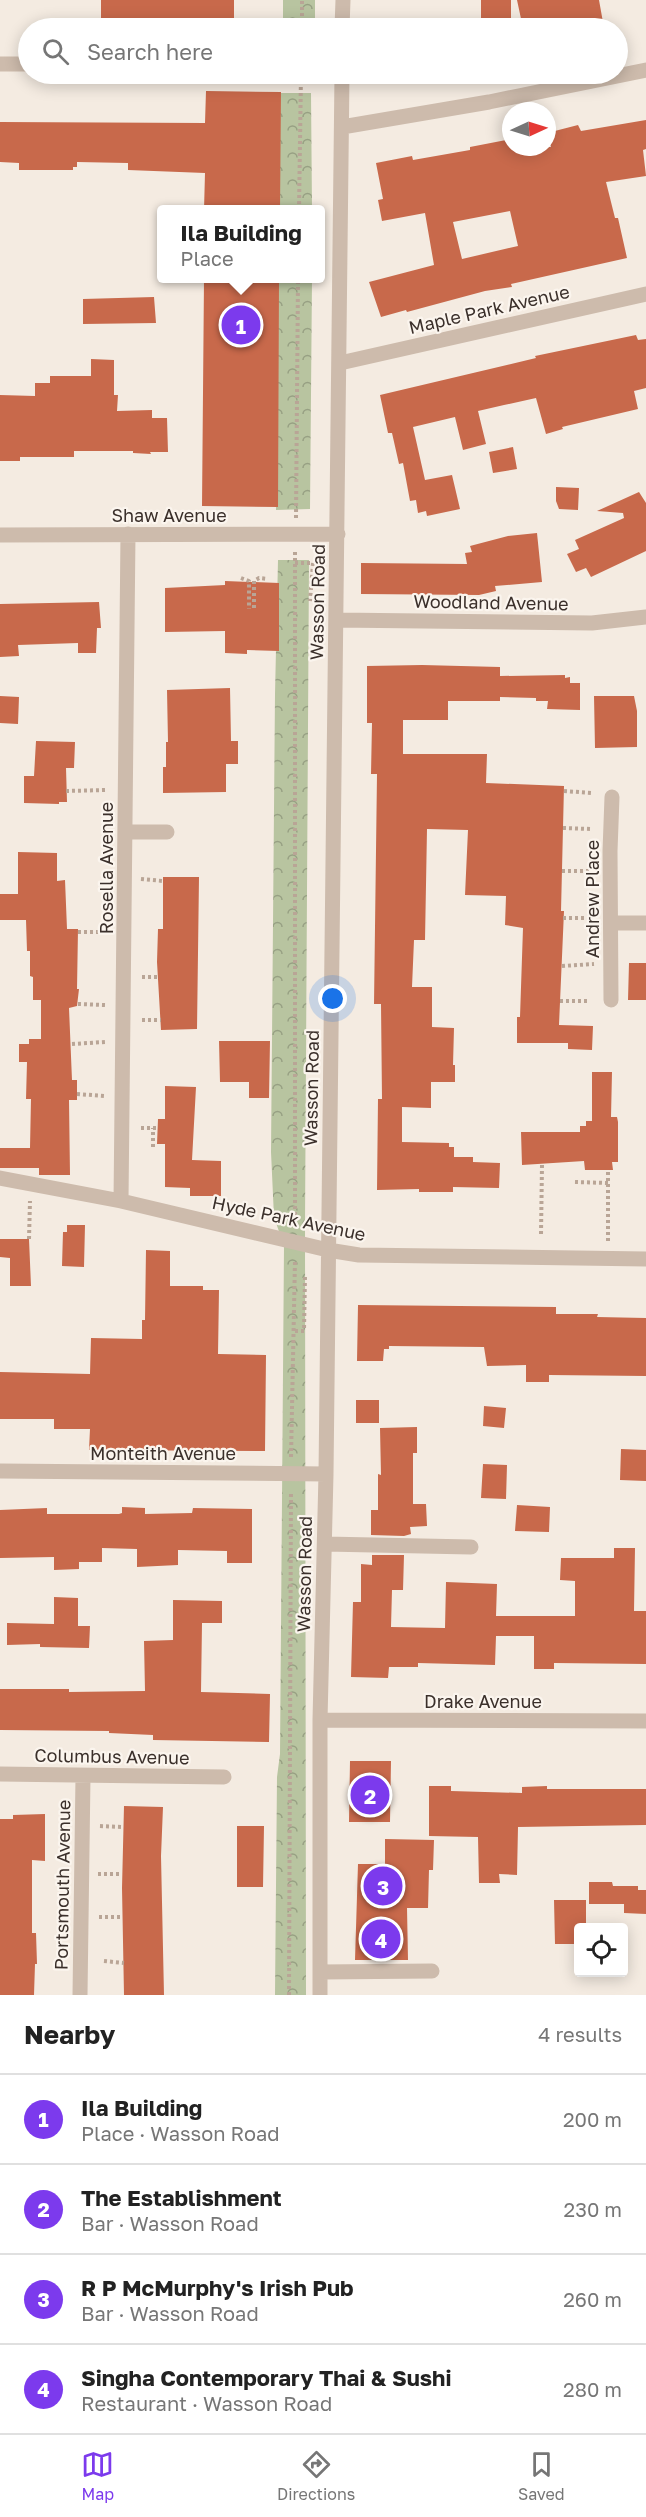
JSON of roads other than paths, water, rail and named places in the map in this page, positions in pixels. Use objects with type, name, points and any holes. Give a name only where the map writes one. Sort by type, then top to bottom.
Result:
[{"type":"street","points":[[342,18],[343,0]]},
{"type":"street","points":[[0,64],[18,64]]},
{"type":"street","points":[[628,74],[646,70]]},
{"type":"street","name":"Wasson Road","points":[[320,1995],[320,1720],[326,1474],[342,84]]},
{"type":"street","points":[[342,127],[489,102],[577,84]]},
{"type":"street","name":"Maple Park Avenue","points":[[340,363],[646,294]]},
{"type":"street","name":"Rosella Avenue","points":[[122,1202],[128,534]]},
{"type":"street","name":"Shaw Avenue","points":[[0,535],[338,534]]},
{"type":"street","name":"Woodland Avenue","points":[[336,620],[592,623],[646,617]]},
{"type":"street","name":"Andrew Place","points":[[611,1000],[612,797]]},
{"type":"street","points":[[125,832],[167,832]]},
{"type":"street","points":[[612,923],[646,922]]},
{"type":"street","name":"Hyde Park Avenue","points":[[0,1178],[122,1202],[328,1250],[359,1255],[646,1259]]},
{"type":"street","name":"Monteith Avenue","points":[[0,1471],[326,1474]]},
{"type":"street","points":[[325,1544],[471,1547]]},
{"type":"street","name":"Drake Avenue","points":[[320,1720],[646,1721]]},
{"type":"street","name":"Columbus Avenue","points":[[0,1774],[224,1777]]},
{"type":"street","name":"Portsmouth Avenue","points":[[80,1995],[82,1776]]},
{"type":"street","points":[[320,1972],[432,1971]]},
{"type":"place","name":"Ila Building","points":[[241,325]]},
{"type":"place","name":"The Establishment","points":[[370,1795]]},
{"type":"place","name":"R P McMurphy's Irish Pub","points":[[383,1886]]},
{"type":"place","name":"Singha Contemporary Thai & Sushi","points":[[381,1939]]}]
